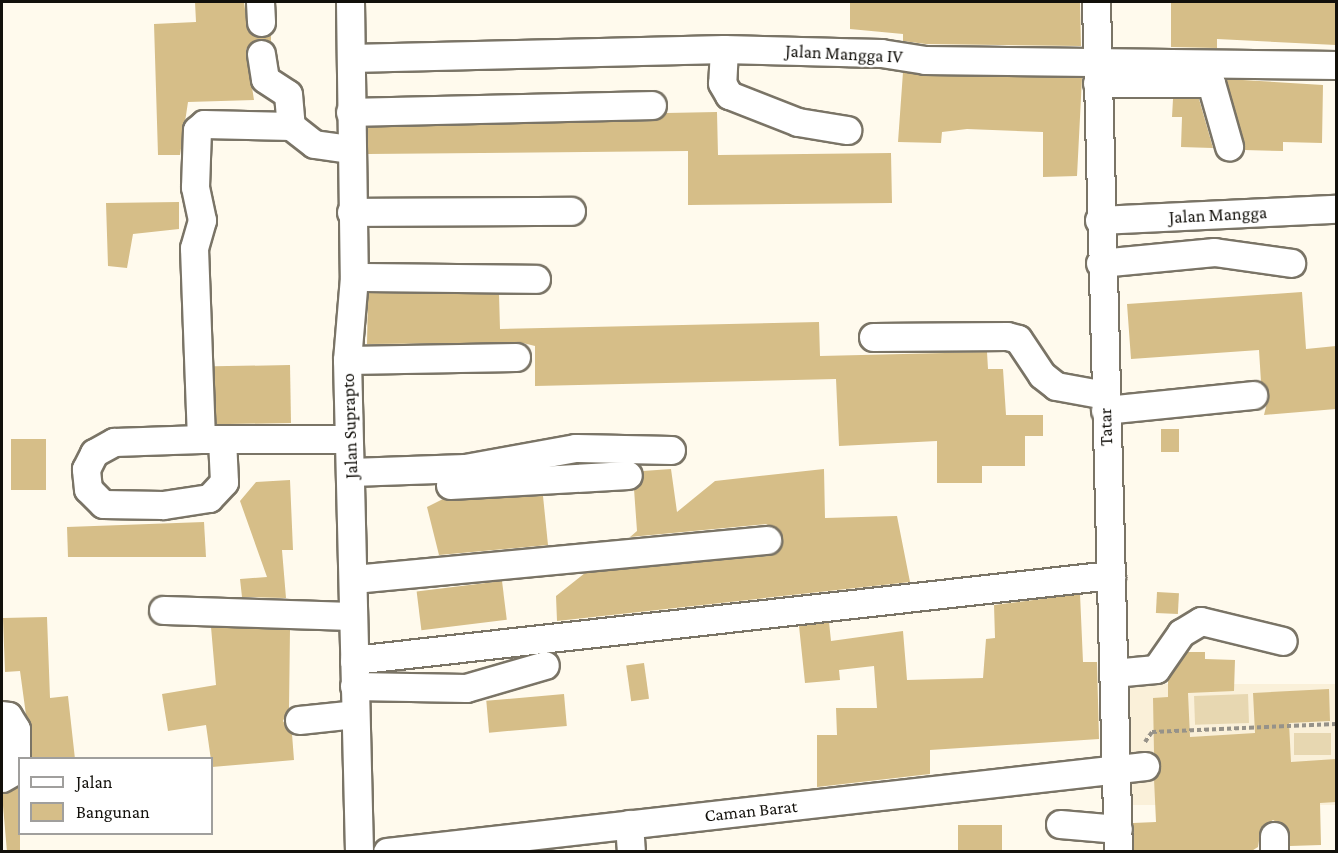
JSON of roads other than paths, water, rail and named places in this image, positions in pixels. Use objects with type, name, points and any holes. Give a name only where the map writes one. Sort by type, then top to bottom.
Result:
[{"type":"street","name":"Jalan Suprapto","points":[[350,2],[350,149],[354,277],[347,360],[348,439],[352,481],[359,852]]},
{"type":"street","name":"Tatar","points":[[1096,2],[1100,263],[1118,840]]},
{"type":"street","name":"Jalan Mangga IV","points":[[351,58],[724,49],[1097,73],[1336,65]]},
{"type":"street","points":[[724,49],[722,83],[729,95],[798,122],[847,130]]},
{"type":"street","points":[[261,54],[265,79],[288,94],[291,126]]},
{"type":"street","points":[[1097,73],[1211,83],[1229,146]]},
{"type":"street","points":[[350,112],[652,105]]},
{"type":"street","points":[[348,439],[212,439],[122,441],[99,448],[86,469],[88,489],[103,504],[164,505],[209,498],[224,482],[212,439],[194,248],[202,220],[195,187],[197,130],[204,124],[291,126],[314,144],[350,149]]},
{"type":"street","name":"Jalan Mangga","points":[[1099,220],[1336,209]]},
{"type":"street","points":[[351,212],[571,211]]},
{"type":"street","points":[[1100,263],[1214,252],[1291,263]]},
{"type":"street","points":[[354,277],[536,279]]},
{"type":"street","points":[[873,337],[1007,336],[1018,339],[1042,375],[1056,386],[1105,403],[1253,395]]},
{"type":"street","points":[[347,360],[516,357]]},
{"type":"street","points":[[352,481],[465,468],[576,448],[671,450]]},
{"type":"street","points":[[352,481],[628,476]]},
{"type":"street","points":[[354,579],[766,540]]},
{"type":"street","points":[[354,673],[1111,575]]},
{"type":"street","points":[[163,610],[353,616]]},
{"type":"street","points":[[1113,672],[1156,669],[1180,633],[1201,621],[1283,641]]},
{"type":"street","points":[[354,673],[466,688],[545,665]]},
{"type":"street","points":[[299,720],[355,714]]},
{"type":"street","points":[[2,716],[8,716],[16,729],[16,756],[14,771],[2,778]]},
{"type":"street","name":"Caman Barat","points":[[387,852],[1145,766]]},
{"type":"street","points":[[629,824],[631,852]]},
{"type":"street","points":[[1060,824],[1118,840]]}]
